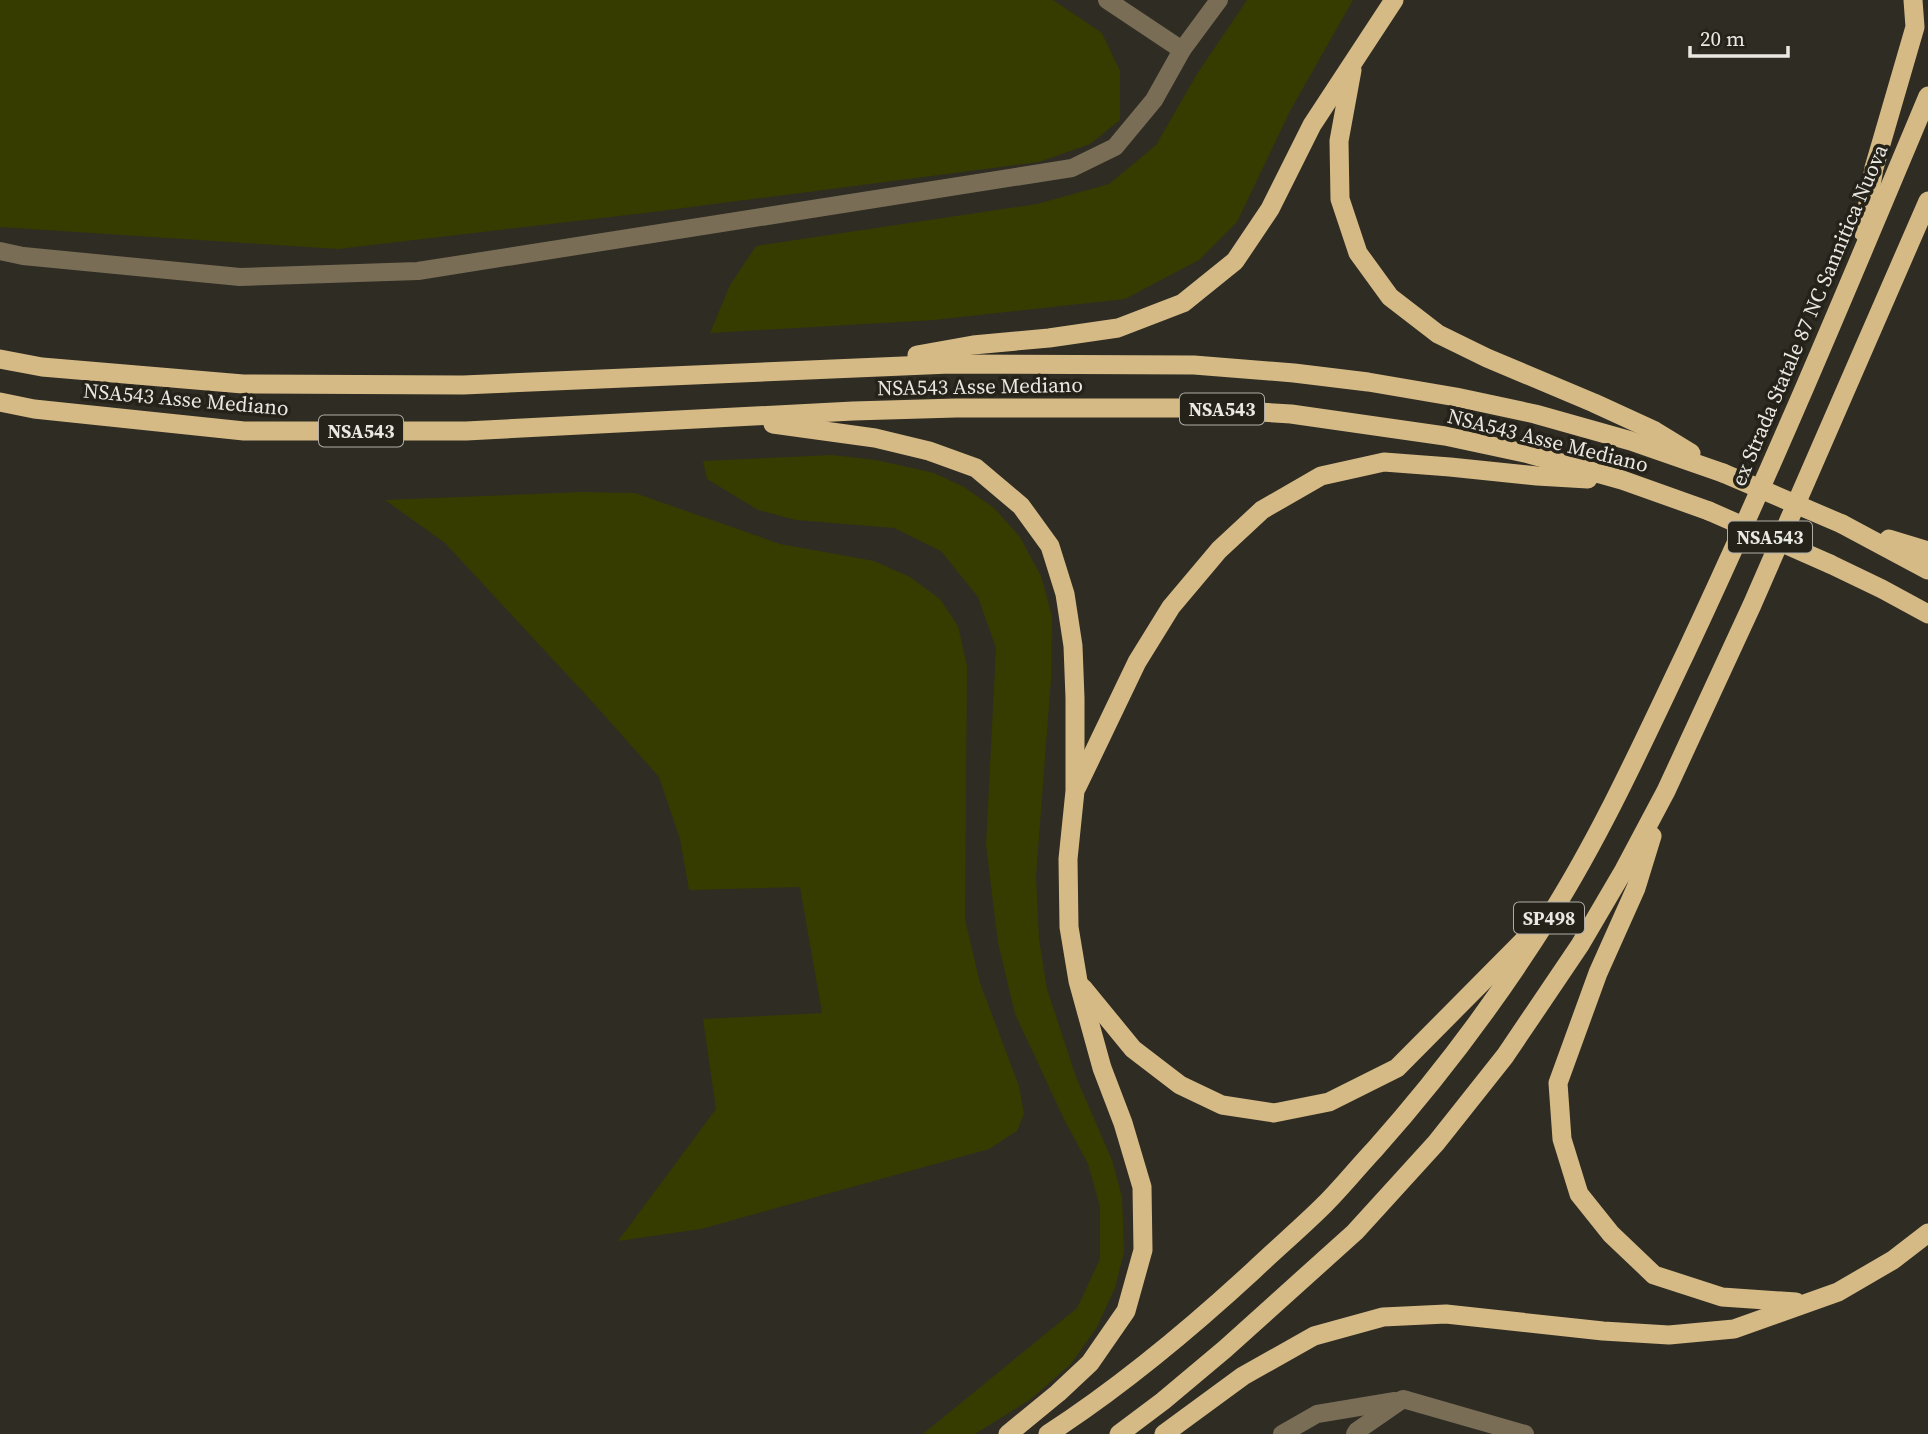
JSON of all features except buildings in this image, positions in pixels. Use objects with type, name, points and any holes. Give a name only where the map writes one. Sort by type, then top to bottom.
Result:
[{"type":"highway","points":[[846,368],[973,345],[1118,328],[1183,303],[1235,261],[1270,209],[1312,125],[1394,0]]},
{"type":"highway","points":[[1857,264],[1874,168],[1915,27],[1913,0]]},
{"type":"highway","points":[[1354,62],[1339,141],[1340,199],[1358,253],[1390,297],[1437,334],[1655,431],[1723,473]]},
{"type":"highway","name":"ex Strada Statale 87 NC Sannitica Nuova","points":[[1048,1434],[1140,1368],[1199,1320],[1327,1202],[1404,1116],[1472,1031],[1552,913],[1630,769],[1705,611],[1928,96]]},
{"type":"highway","points":[[1119,1434],[1225,1349],[1355,1232],[1436,1143],[1504,1056],[1580,945],[1666,791],[1758,593],[1928,201]]},
{"type":"highway","points":[[1894,280],[1928,227]]},
{"type":"highway","name":"NSA543 Asse Mediano","points":[[0,359],[42,367],[243,384],[463,385],[950,364],[1194,365],[1318,376],[1443,395],[1535,414],[1631,441],[1723,473],[1842,524],[1928,570]]},
{"type":"highway","name":"NSA543 Asse Mediano","points":[[0,402],[34,409],[244,430],[466,431],[956,408],[1196,408],[1291,414],[1445,436],[1529,454],[1622,480],[1709,511],[1830,564],[1928,614]]},
{"type":"highway","points":[[723,417],[875,438],[929,451],[976,468],[1021,506],[1050,546],[1065,594],[1073,646],[1076,792],[1068,859],[1069,927],[1078,981],[1102,1068],[1123,1123],[1142,1187],[1143,1250],[1126,1311],[1090,1363],[1008,1434]]},
{"type":"highway","points":[[1076,792],[1137,662],[1171,607],[1219,550],[1262,510],[1321,476],[1384,462],[1537,476],[1622,480]]},
{"type":"highway","points":[[1842,524],[1928,551]]},
{"type":"highway","points":[[1882,589],[1928,624]]},
{"type":"highway","points":[[1666,791],[1636,888],[1598,973],[1558,1083],[1562,1139],[1579,1194],[1611,1234],[1654,1275],[1722,1297],[1804,1303]]},
{"type":"highway","points":[[1078,981],[1133,1049],[1180,1085],[1222,1105],[1274,1113],[1329,1102],[1396,1068],[1552,913]]},
{"type":"highway","points":[[1164,1434],[1243,1376],[1314,1336],[1383,1317],[1446,1314],[1603,1331],[1669,1335],[1734,1329],[1838,1292],[1894,1260],[1928,1233]]},
{"type":"street","points":[[1107,0],[1182,50]]},
{"type":"street","points":[[0,251],[23,256],[240,276],[418,271],[1072,168],[1115,146],[1154,100],[1182,50],[1219,0]]},
{"type":"street","points":[[1282,1434],[1317,1414],[1403,1399],[1525,1434]]},
{"type":"street","points":[[1355,1434],[1403,1399]]},
{"type":"green space","points":[[0,0],[1053,0],[1102,33],[1120,71],[1120,120],[1090,144],[1039,162],[338,249],[0,227]]},
{"type":"green space","points":[[1247,0],[1353,0],[1290,111],[1237,222],[1199,260],[1125,299],[934,320],[710,333],[730,285],[756,246],[1037,204],[1109,184],[1156,145],[1197,74]]},
{"type":"green space","points":[[832,455],[876,460],[934,473],[964,487],[994,508],[1020,537],[1041,576],[1052,616],[1051,679],[1036,876],[1039,939],[1047,989],[1076,1077],[1112,1160],[1122,1197],[1124,1252],[1115,1288],[1097,1327],[1071,1364],[1031,1399],[975,1434],[923,1434],[1077,1308],[1100,1259],[1100,1207],[1088,1164],[1015,1014],[998,943],[986,845],[996,648],[978,597],[941,551],[894,528],[796,520],[758,510],[707,479],[703,461]]},
{"type":"green space","points":[[582,492],[635,493],[780,544],[874,561],[910,577],[940,599],[958,626],[967,666],[965,919],[980,983],[1019,1086],[1024,1114],[1017,1131],[989,1149],[701,1229],[618,1241],[716,1109],[703,1019],[822,1013],[800,887],[689,890],[680,839],[659,777],[445,543],[385,500]]}]
